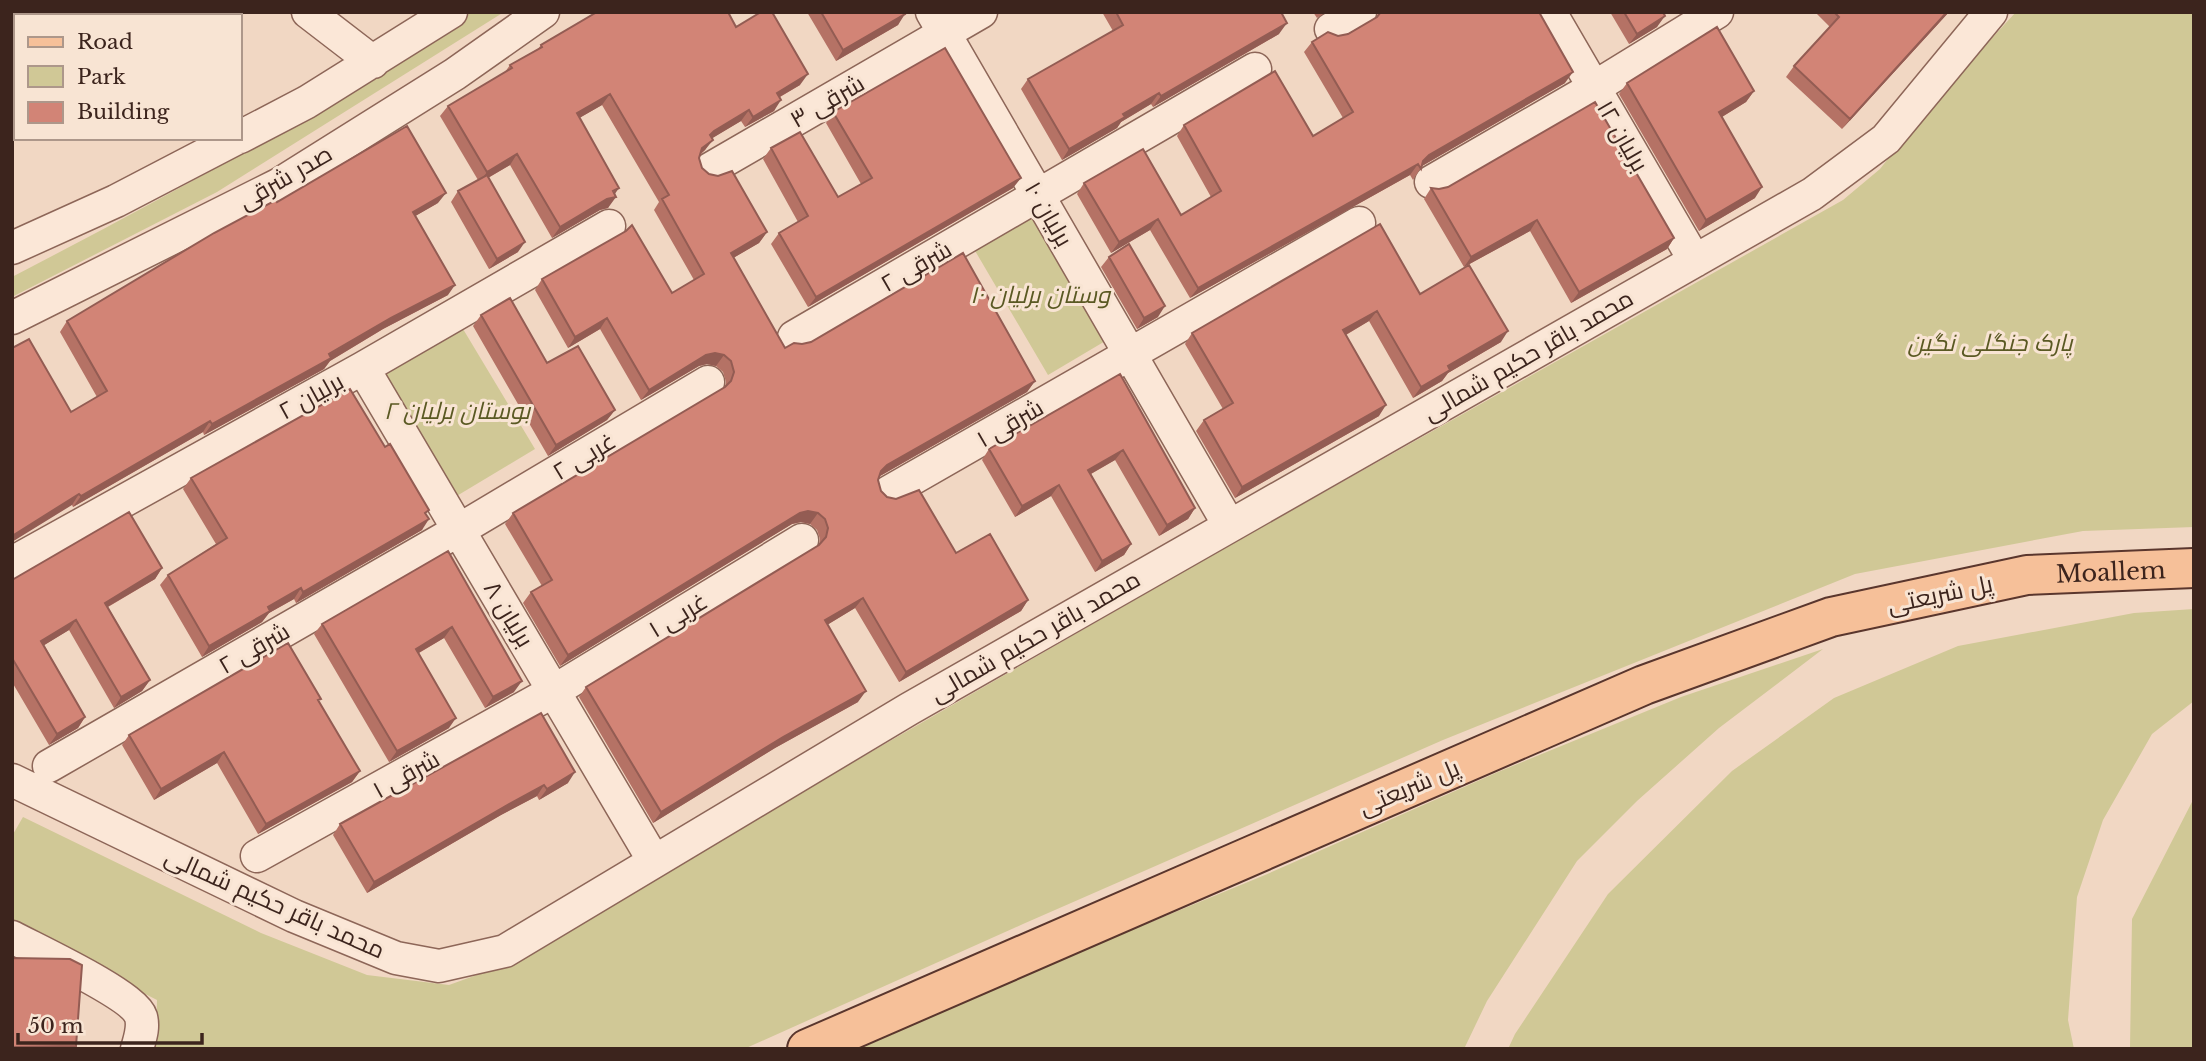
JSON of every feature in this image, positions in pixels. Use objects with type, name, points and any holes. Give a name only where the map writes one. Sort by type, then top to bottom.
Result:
[{"type":"main road","name":"پل شریعتی","points":[[807,1049],[1644,685],[1832,617],[2027,575],[2194,568]]},
{"type":"street","points":[[308,12],[373,62]]},
{"type":"street","points":[[242,136],[307,102],[451,12]]},
{"type":"street","name":"صدر شرقی","points":[[12,318],[278,185],[455,74],[543,12]]},
{"type":"street","name":"۳ شرقی","points":[[710,169],[938,23],[981,12]]},
{"type":"street","points":[[1331,29],[1360,12]]},
{"type":"street","name":"برلیان ۱۲","points":[[1550,12],[1695,261]]},
{"type":"street","points":[[1431,182],[1595,87],[1717,12]]},
{"type":"street","name":"محمد باقر حکیم شمالی","points":[[14,784],[294,916],[396,958],[439,966],[505,951],[909,709],[1812,194],[1886,139],[1991,12]]},
{"type":"street","name":"برلیان ۱۰","points":[[938,23],[1229,525]]},
{"type":"street","points":[[1038,195],[1255,69]]},
{"type":"street","points":[[12,248],[116,201],[234,140]]},
{"type":"street","name":"۲ شرقی","points":[[794,337],[1038,195]]},
{"type":"street","points":[[1130,353],[1359,223]]},
{"type":"street","name":"برلیان ۲","points":[[12,563],[363,368],[609,226]]},
{"type":"street","name":"۱ شرقی","points":[[889,492],[1130,353]]},
{"type":"street","name":"برلیان ۸","points":[[363,368],[654,861]]},
{"type":"street","name":"۲ غربی","points":[[459,530],[708,382]]},
{"type":"street","name":"۲ شرقی","points":[[49,766],[459,530]]},
{"type":"street","name":"۱ غربی","points":[[554,691],[802,540]]},
{"type":"street","name":"۱ شرقی","points":[[257,856],[554,691]]},
{"type":"street","points":[[12,937],[122,996],[141,1014],[143,1031],[136,1049]]},
{"type":"green space","points":[[472,12],[504,12],[217,192],[12,297],[12,277],[303,118]]},
{"type":"green space","name":"پارک جنگلی نگین","points":[[2016,12],[2194,12],[2194,527],[2083,531],[1855,574],[1443,740],[744,1049],[152,1049],[156,1036],[157,1000],[12,926],[12,836],[23,817],[261,933],[367,975],[449,985],[521,959],[701,850],[1216,553],[1843,200],[1880,169],[1932,103]]},
{"type":"green space","name":"وستان برلیان ۱۰","points":[[1032,214],[1107,340],[1048,375],[974,249]]},
{"type":"green space","name":"بوستان برلیان ۲","points":[[460,324],[535,449],[455,497],[380,372]]},
{"type":"green space","points":[[2194,609],[2194,701],[2152,734],[2103,820],[2077,897],[2068,1020],[2074,1049],[1508,1049],[1515,1034],[1608,894],[1732,771],[1834,698],[1958,646],[2134,613]]},
{"type":"green space","points":[[1823,649],[1719,728],[1637,801],[1577,861],[1487,1001],[1464,1049],[859,1049],[1032,971],[1265,875],[1498,772],[1681,697]]},
{"type":"green space","points":[[2194,798],[2194,1049],[2130,1049],[2132,919]]},
{"type":"building","points":[[597,12],[728,12],[736,27],[761,12],[772,12],[808,74],[777,93],[781,100],[753,117],[749,110],[714,131],[710,135],[713,140],[702,148],[699,158],[702,168],[709,174],[718,176],[732,171],[767,232],[731,253],[785,348],[794,343],[811,342],[963,253],[1035,381],[887,465],[878,480],[881,491],[887,497],[896,499],[919,490],[956,553],[990,534],[1028,600],[906,672],[863,598],[825,620],[866,691],[783,737],[661,812],[586,687],[819,545],[826,537],[828,528],[825,519],[818,513],[800,513],[568,655],[531,592],[552,580],[513,513],[725,387],[734,372],[731,361],[724,355],[715,353],[706,355],[649,390],[607,318],[575,337],[542,279],[632,225],[672,293],[704,274],[662,199],[669,195],[610,94],[577,113],[619,188],[613,191],[616,197],[607,199],[560,227],[517,154],[487,172],[448,106]]},
{"type":"building","points":[[821,12],[904,12],[905,14],[843,50]]},
{"type":"building","points":[[1116,12],[1281,12],[1287,23],[1161,96],[1159,93],[1123,114],[1125,117],[1069,149],[1028,79],[1123,25]]},
{"type":"building","points":[[1381,12],[1539,12],[1573,72],[1429,155],[1423,161],[1421,169],[1418,164],[1198,288],[1158,219],[1119,242],[1084,183],[1143,149],[1181,215],[1221,191],[1184,125],[1275,71],[1313,136],[1353,112],[1312,42],[1328,32],[1338,36],[1348,34]]},
{"type":"building","points":[[1624,12],[1663,12],[1665,16],[1637,34]]},
{"type":"building","points":[[1834,12],[1947,12],[1850,119],[1794,66],[1839,17]]},
{"type":"building","points":[[1717,27],[1754,91],[1719,112],[1762,187],[1706,220],[1627,83]]},
{"type":"building","points":[[945,48],[1021,178],[816,297],[779,233],[808,216],[771,148],[800,132],[838,197],[872,178],[833,112]]},
{"type":"building","points":[[1595,102],[1674,238],[1579,292],[1537,220],[1471,257],[1431,188],[1448,187]]},
{"type":"building","points":[[407,126],[446,193],[413,212],[455,285],[329,354],[331,358],[212,424],[210,421],[81,496],[79,494],[12,536],[12,348],[29,339],[71,412],[107,391],[67,321],[214,233],[276,200],[277,202]]},
{"type":"building","points":[[487,175],[525,242],[497,259],[458,191]]},
{"type":"building","points":[[1380,224],[1420,294],[1469,265],[1508,331],[1448,366],[1450,370],[1421,387],[1377,311],[1343,330],[1386,405],[1242,487],[1204,420],[1233,403],[1192,333]]},
{"type":"building","points":[[1129,244],[1165,306],[1144,318],[1109,257]]},
{"type":"building","points":[[510,298],[547,363],[578,346],[615,410],[556,445],[481,315]]},
{"type":"building","points":[[1120,374],[1195,508],[1167,525],[1123,450],[1088,470],[1131,544],[1102,561],[1059,485],[1022,506],[989,449]]},
{"type":"building","points":[[350,389],[385,447],[390,444],[429,510],[425,513],[429,519],[303,592],[301,588],[268,607],[270,611],[209,646],[168,575],[227,538],[191,478]]},
{"type":"building","points":[[129,512],[162,568],[105,603],[150,680],[121,697],[76,620],[41,641],[85,717],[57,734],[12,658],[12,580]]},
{"type":"building","points":[[448,551],[522,681],[493,697],[452,627],[416,649],[456,718],[397,751],[322,624]]},
{"type":"building","points":[[288,643],[360,771],[266,824],[224,752],[161,789],[129,735]]},
{"type":"building","points":[[541,713],[575,772],[547,789],[544,785],[509,804],[374,882],[340,824]]},
{"type":"building","points":[[12,958],[70,959],[82,965],[76,1046],[12,1047]]}]
